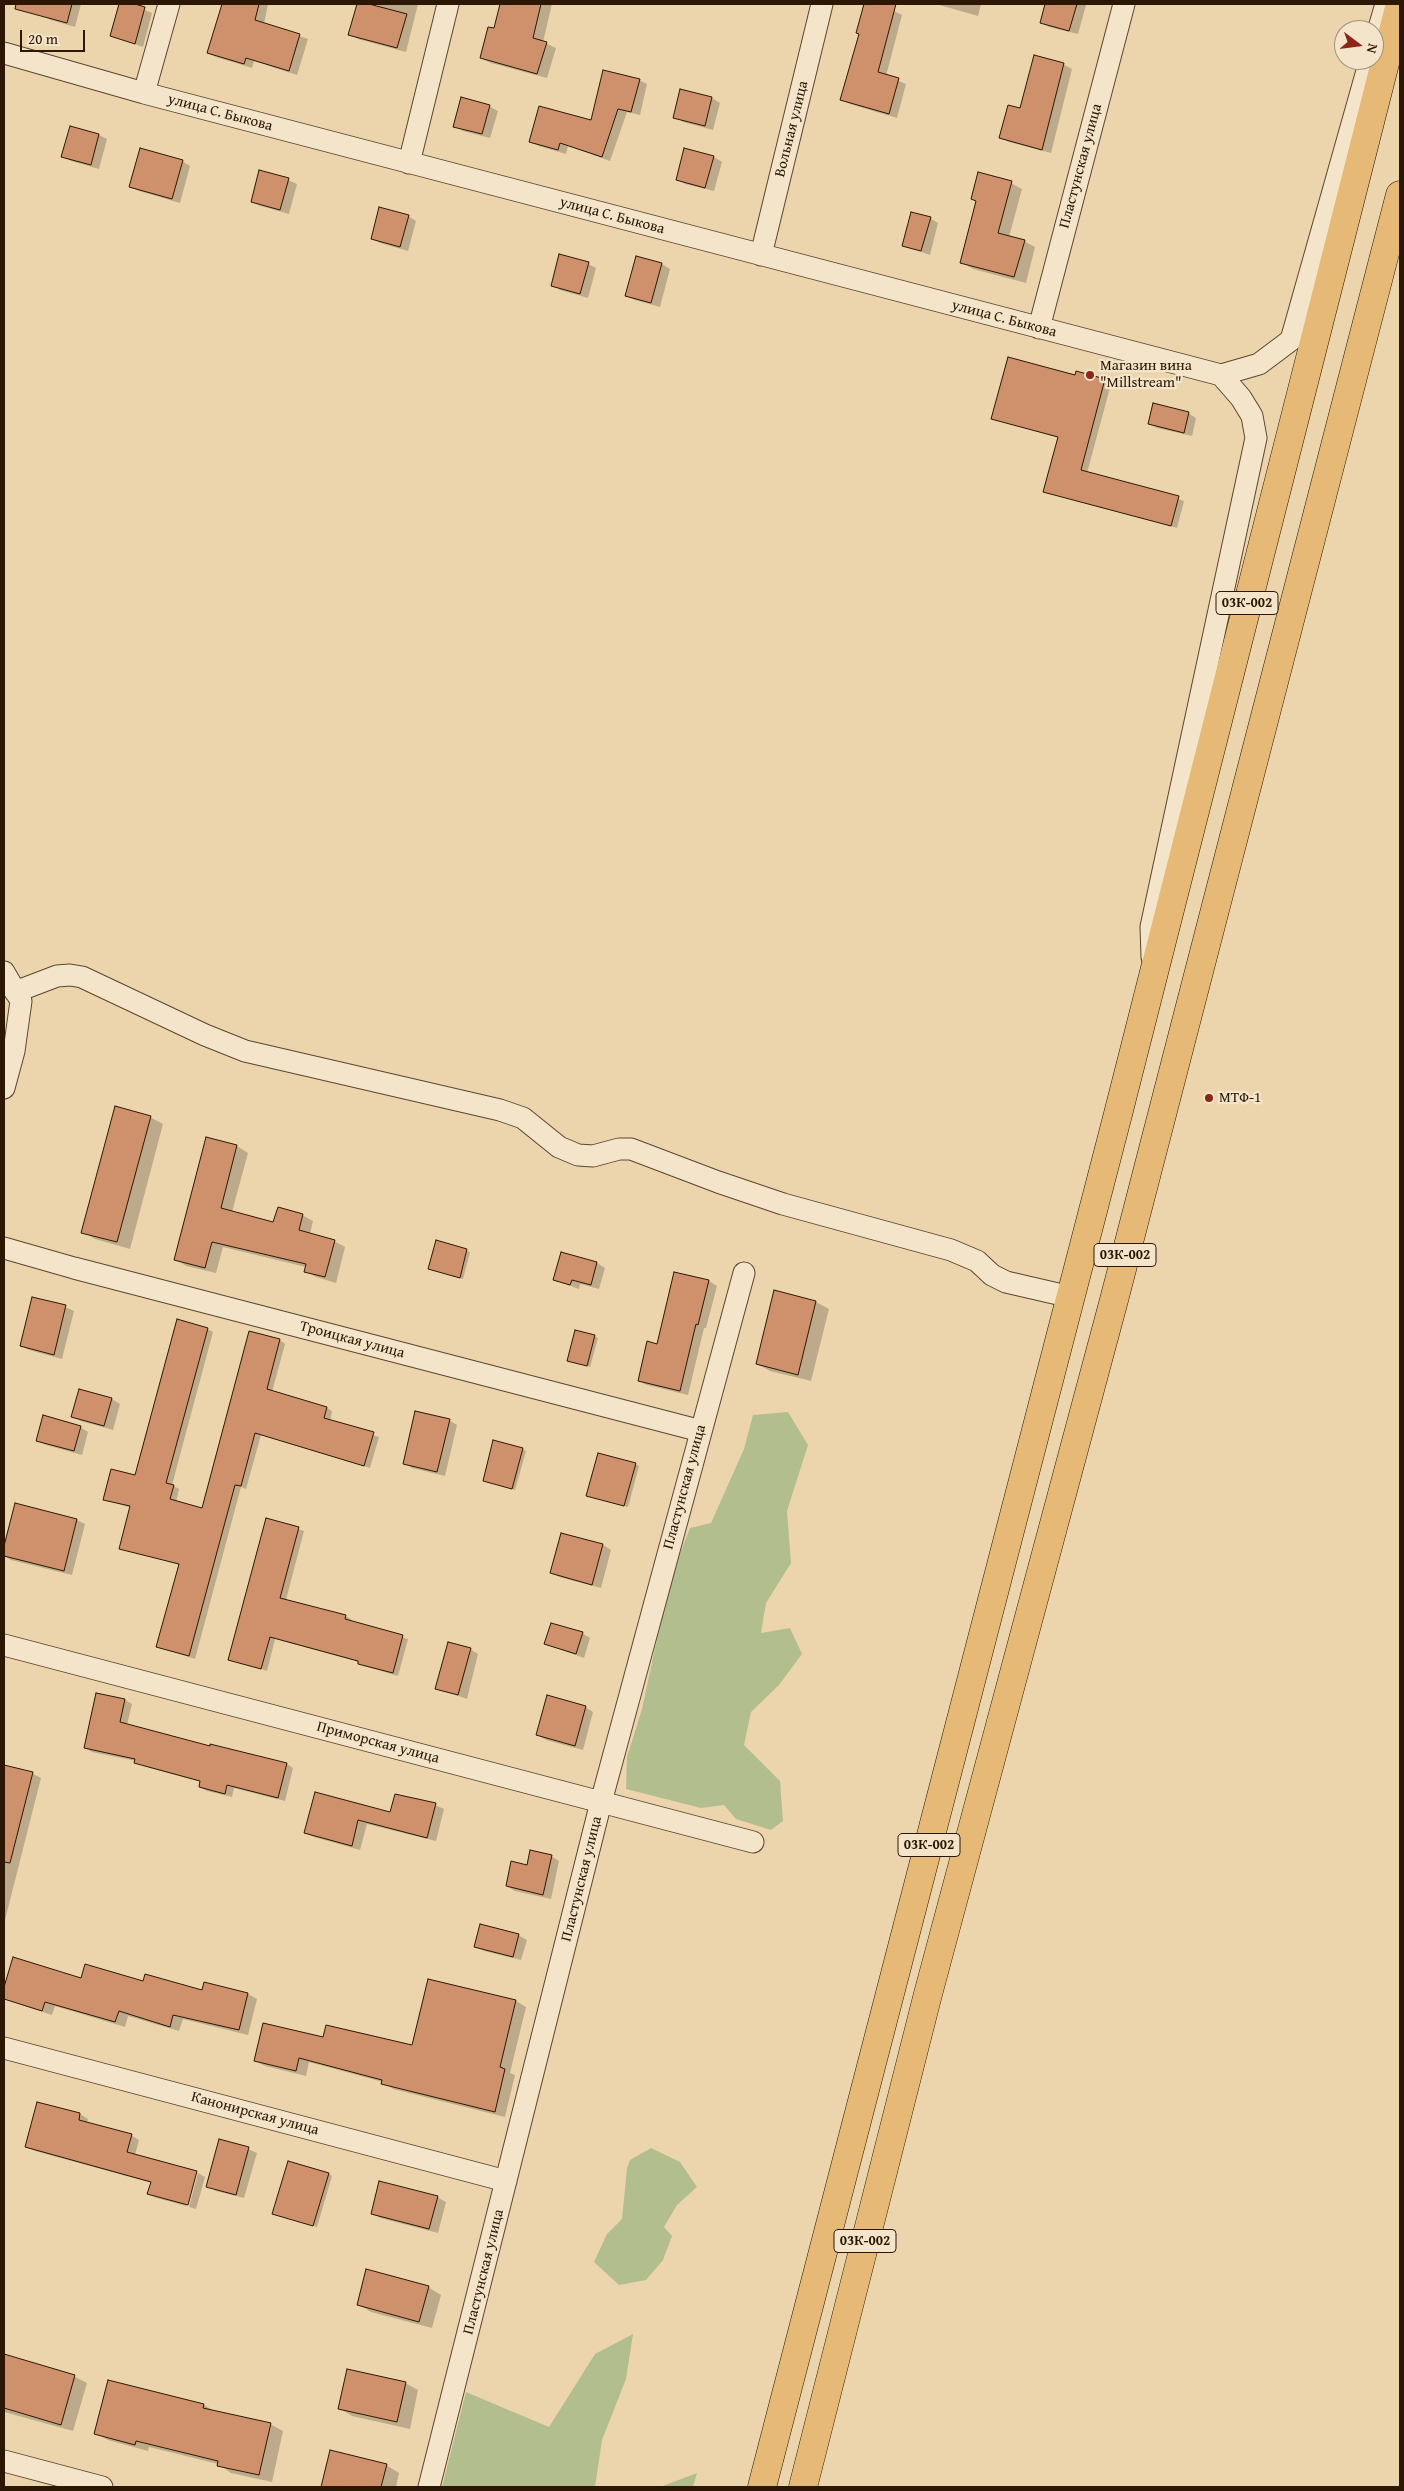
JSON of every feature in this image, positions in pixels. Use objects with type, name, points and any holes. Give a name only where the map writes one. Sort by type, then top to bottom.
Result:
[{"type":"main road","name":"03К-002","points":[[762,2487],[1071,1297],[1400,4]]},
{"type":"main road","name":"03К-002","points":[[803,2487],[928,1994],[1114,1300],[1400,195]]},
{"type":"street","points":[[144,93],[168,4]]},
{"type":"street","points":[[409,163],[448,4]]},
{"type":"street","name":"Вольная улица","points":[[761,255],[822,4]]},
{"type":"street","name":"Пластунская улица","points":[[1039,328],[1124,4]]},
{"type":"street","points":[[1381,20],[1386,4]]},
{"type":"street","name":"улица С. Быкова","points":[[4,53],[144,93],[1221,375]]},
{"type":"street","points":[[1152,977],[1150,926],[1256,438],[1252,416],[1241,398],[1221,375],[1259,364],[1291,340],[1367,70]]},
{"type":"street","points":[[4,972],[20,1001],[14,1051],[4,1088]]},
{"type":"street","points":[[15,992],[57,976],[70,974],[82,977],[205,1035],[245,1051],[500,1110],[523,1118],[559,1147],[578,1155],[592,1156],[619,1149],[631,1149],[783,1204],[951,1250],[977,1261],[992,1275],[1006,1282],[1071,1297]]},
{"type":"street","name":"Троицкая улица","points":[[4,1248],[74,1268],[701,1431]]},
{"type":"street","name":"Пластунская улица","points":[[430,2487],[601,1802],[744,1273]]},
{"type":"street","name":"Приморская улица","points":[[4,1645],[753,1842]]},
{"type":"street","name":"Канонирская улица","points":[[4,2048],[506,2181]]},
{"type":"street","points":[[4,2461],[102,2487]]},
{"type":"green space","points":[[788,1412],[808,1445],[787,1511],[791,1563],[766,1603],[761,1633],[790,1628],[802,1654],[779,1685],[751,1712],[744,1745],[780,1781],[783,1821],[771,1830],[736,1819],[724,1805],[701,1808],[626,1789],[627,1757],[642,1709],[670,1579],[690,1528],[711,1523],[744,1449],[753,1415]]},
{"type":"green space","points":[[651,2148],[680,2162],[697,2187],[677,2205],[664,2227],[672,2236],[663,2260],[646,2280],[619,2285],[594,2262],[607,2234],[622,2219],[627,2168],[630,2160]]},
{"type":"green space","points":[[633,2334],[626,2379],[602,2440],[595,2487],[442,2487],[466,2392],[549,2427],[595,2354]]},
{"type":"green space","points":[[697,2473],[693,2487],[660,2487]]},
{"type":"building","points":[[16,4],[72,4],[67,23],[15,9]]},
{"type":"building","points":[[119,4],[135,4],[145,7],[135,44],[110,36]]},
{"type":"building","points":[[222,4],[259,4],[255,20],[300,34],[289,71],[246,58],[244,64],[207,53]]},
{"type":"building","points":[[357,4],[369,4],[407,14],[397,48],[348,35]]},
{"type":"building","points":[[500,4],[541,4],[533,38],[547,42],[537,74],[480,58],[488,27],[494,28]]},
{"type":"building","points":[[864,4],[896,4],[878,72],[899,78],[889,114],[840,100],[859,34],[856,33]]},
{"type":"building","points":[[1045,4],[1077,4],[1069,31],[1040,23]]},
{"type":"building","points":[[1034,55],[1064,63],[1042,150],[999,138],[1008,105],[1020,108]]},
{"type":"building","points":[[603,70],[640,79],[631,112],[618,109],[602,157],[560,143],[558,150],[529,142],[539,106],[591,120]]},
{"type":"building","points":[[680,89],[712,97],[705,126],[673,118]]},
{"type":"building","points":[[461,97],[490,105],[482,134],[453,127]]},
{"type":"building","points":[[70,126],[99,134],[91,165],[61,157]]},
{"type":"building","points":[[140,148],[183,160],[172,199],[129,187]]},
{"type":"building","points":[[684,148],[714,156],[705,188],[676,180]]},
{"type":"building","points":[[259,170],[289,178],[280,210],[251,202]]},
{"type":"building","points":[[978,172],[1012,181],[998,233],[1025,240],[1014,277],[960,263],[976,201],[971,199]]},
{"type":"building","points":[[379,207],[409,215],[400,247],[371,239]]},
{"type":"building","points":[[911,212],[931,217],[921,251],[902,246]]},
{"type":"building","points":[[559,254],[589,262],[580,294],[551,286]]},
{"type":"building","points":[[636,256],[662,263],[651,303],[625,296]]},
{"type":"building","points":[[1008,357],[1075,375],[1076,371],[1105,379],[1081,470],[1179,496],[1171,526],[1043,492],[1058,437],[991,419]]},
{"type":"building","points":[[1153,403],[1189,412],[1184,433],[1148,424]]},
{"type":"building","points":[[115,1106],[151,1116],[117,1242],[81,1233]]},
{"type":"building","points":[[206,1137],[237,1145],[221,1208],[273,1222],[278,1207],[303,1214],[299,1230],[335,1240],[325,1277],[304,1272],[306,1264],[212,1242],[205,1268],[174,1260]]},
{"type":"building","points":[[436,1240],[467,1249],[460,1278],[428,1269]]},
{"type":"building","points":[[561,1252],[597,1262],[591,1285],[572,1280],[570,1285],[553,1280]]},
{"type":"building","points":[[674,1272],[709,1280],[680,1391],[638,1381],[647,1341],[657,1344]]},
{"type":"building","points":[[774,1290],[816,1301],[798,1375],[756,1364]]},
{"type":"building","points":[[32,1297],[66,1305],[54,1355],[20,1346]]},
{"type":"building","points":[[177,1319],[208,1328],[166,1483],[174,1485],[170,1499],[202,1508],[249,1331],[280,1339],[267,1389],[327,1407],[324,1418],[374,1432],[364,1466],[255,1433],[241,1486],[235,1485],[189,1656],[156,1647],[179,1564],[119,1549],[130,1506],[103,1500],[111,1469],[135,1475]]},
{"type":"building","points":[[575,1330],[595,1335],[587,1366],[567,1361]]},
{"type":"building","points":[[79,1389],[112,1398],[104,1426],[71,1417]]},
{"type":"building","points":[[415,1411],[450,1419],[437,1472],[403,1464]]},
{"type":"building","points":[[43,1415],[81,1426],[74,1451],[36,1441]]},
{"type":"building","points":[[493,1440],[523,1448],[512,1489],[483,1481]]},
{"type":"building","points":[[598,1453],[636,1463],[624,1506],[586,1496]]},
{"type":"building","points":[[15,1503],[77,1519],[64,1571],[4,1556],[4,1546]]},
{"type":"building","points":[[266,1518],[299,1527],[280,1598],[346,1615],[345,1619],[403,1635],[393,1673],[358,1664],[358,1661],[270,1637],[261,1669],[228,1660]]},
{"type":"building","points":[[561,1533],[603,1544],[592,1585],[550,1573]]},
{"type":"building","points":[[551,1623],[583,1632],[576,1654],[544,1644]]},
{"type":"building","points":[[448,1642],[471,1648],[458,1695],[435,1689]]},
{"type":"building","points":[[96,1693],[125,1699],[120,1722],[210,1746],[210,1744],[287,1763],[278,1798],[227,1785],[225,1794],[199,1787],[200,1781],[134,1763],[135,1759],[84,1748]]},
{"type":"building","points":[[547,1695],[586,1706],[575,1746],[536,1735]]},
{"type":"building","points":[[4,1765],[33,1772],[10,1863],[4,1862]]},
{"type":"building","points":[[315,1792],[390,1812],[395,1794],[436,1803],[427,1838],[358,1820],[352,1846],[304,1833]]},
{"type":"building","points":[[530,1850],[552,1855],[543,1895],[506,1886],[511,1861],[527,1865]]},
{"type":"building","points":[[480,1924],[519,1934],[513,1957],[474,1947]]},
{"type":"building","points":[[13,1957],[81,1978],[85,1964],[143,1981],[145,1974],[202,1990],[204,1982],[248,1993],[239,2030],[173,2015],[170,2027],[119,2011],[115,2022],[45,2002],[42,2011],[4,1999],[4,1987]]},
{"type":"building","points":[[428,1979],[516,2000],[500,2067],[505,2069],[495,2112],[381,2084],[382,2080],[299,2058],[296,2071],[254,2061],[263,2023],[323,2037],[326,2025],[412,2045]]},
{"type":"building","points":[[37,2102],[80,2113],[79,2120],[132,2134],[127,2152],[197,2171],[188,2205],[147,2194],[151,2182],[25,2147]]},
{"type":"building","points":[[219,2139],[249,2147],[236,2195],[206,2187]]},
{"type":"building","points":[[288,2161],[329,2173],[313,2226],[272,2214]]},
{"type":"building","points":[[379,2181],[438,2196],[429,2229],[371,2214]]},
{"type":"building","points":[[366,2269],[429,2286],[419,2322],[357,2305]]},
{"type":"building","points":[[4,2354],[75,2375],[61,2425],[4,2408]]},
{"type":"building","points":[[347,2369],[406,2382],[397,2422],[338,2409]]},
{"type":"building","points":[[108,2380],[204,2404],[203,2408],[271,2423],[259,2475],[217,2466],[218,2461],[136,2441],[135,2445],[94,2434]]},
{"type":"building","points":[[330,2450],[387,2464],[381,2487],[321,2487]]},
{"type":"place","name":"Магазин вина \"Millstream\"","points":[[1090,375]]},
{"type":"place","name":"МТФ-1","points":[[1209,1098]]}]
